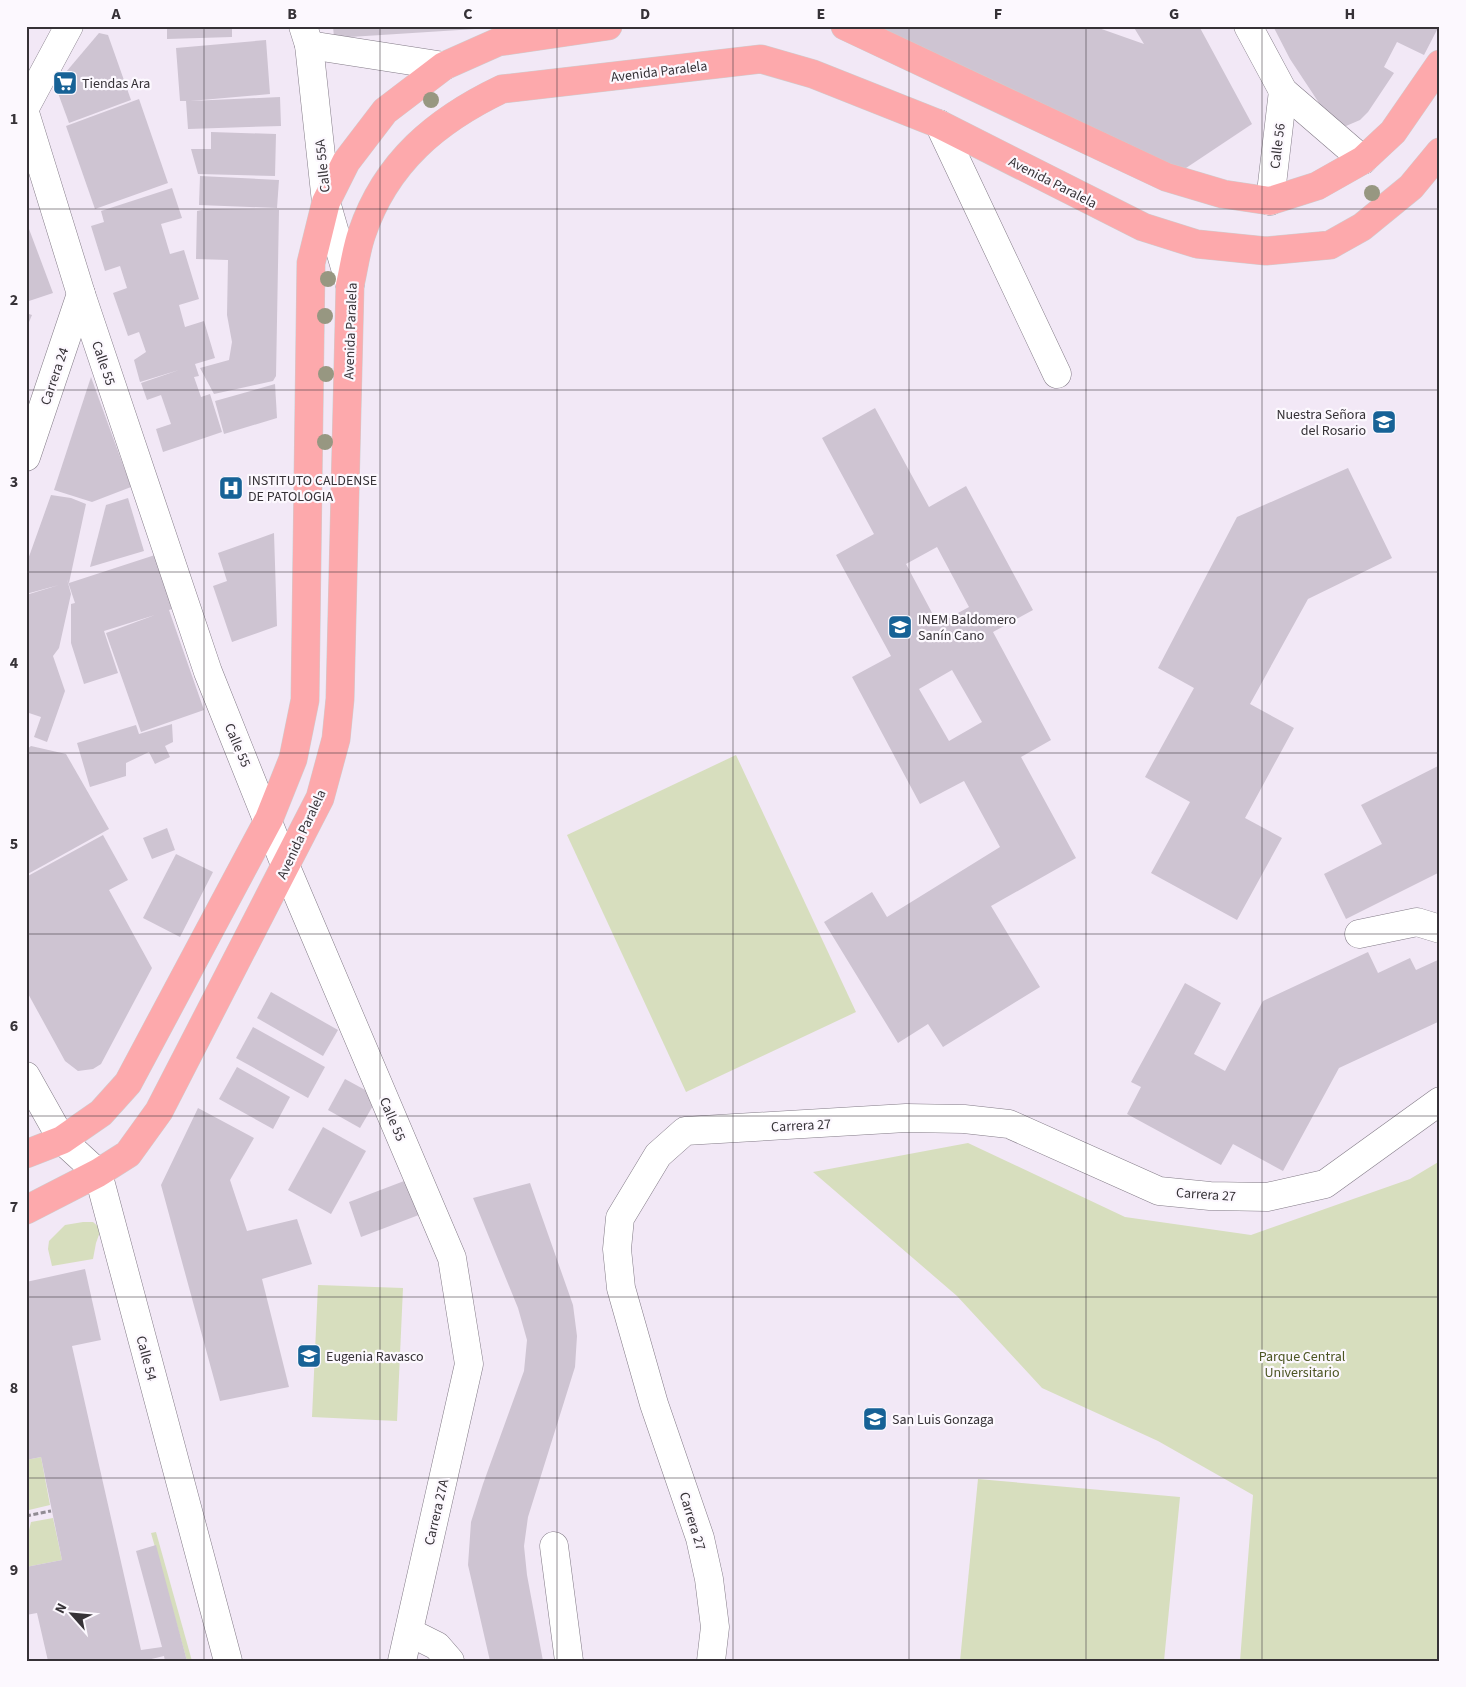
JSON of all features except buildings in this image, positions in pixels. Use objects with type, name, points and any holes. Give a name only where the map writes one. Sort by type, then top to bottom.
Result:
[{"type":"main road","points":[[26,1154],[62,1140],[101,1113],[128,1084],[269,819],[293,760],[305,700],[311,263],[326,202],[346,162],[385,111],[444,66],[498,34],[608,26]]},
{"type":"main road","points":[[845,26],[1166,177],[1223,194],[1270,201],[1317,186],[1363,160],[1393,132],[1440,64]]},
{"type":"main road","name":"Avenida Paralela","points":[[26,1210],[98,1173],[128,1154],[159,1111],[320,798],[336,739],[340,699],[350,285],[362,233],[382,189],[404,159],[430,132],[468,105],[502,89],[761,59],[814,74],[938,124],[1143,227],[1198,244],[1266,251],[1330,245],[1362,227],[1411,187],[1440,152]]},
{"type":"street","points":[[26,106],[69,26]]},
{"type":"street","points":[[1248,26],[1284,91],[1363,160]]},
{"type":"street","name":"Calle 55A","points":[[350,285],[326,202],[306,36],[444,66]]},
{"type":"street","name":"Calle 56","points":[[1270,201],[1284,91]]},
{"type":"street","name":"Calle 55","points":[[26,116],[81,294],[208,672],[269,819],[286,866],[452,1258],[469,1364]]},
{"type":"street","points":[[938,124],[1057,374]]},
{"type":"street","name":"Carrera 24","points":[[26,457],[81,294]]},
{"type":"street","points":[[1359,934],[1417,922],[1440,929]]},
{"type":"street","points":[[26,1076],[62,1140],[98,1173]]},
{"type":"street","name":"Carrera 27","points":[[711,1661],[715,1627],[709,1579],[700,1538],[654,1404],[620,1288],[617,1249],[620,1218],[658,1155],[685,1131],[906,1118],[973,1120],[1009,1124],[1159,1191],[1210,1196],[1267,1197],[1325,1184],[1440,1101]]},
{"type":"street","name":"Calle 54","points":[[98,1173],[228,1661]]},
{"type":"street","name":"Carrera 27A","points":[[402,1661],[469,1364]]},
{"type":"street","points":[[554,1546],[569,1661]]},
{"type":"street","points":[[409,1632],[437,1646],[450,1661]]},
{"type":"path","points":[[26,1516],[51,1511]]},
{"type":"path","points":[[26,1521],[26,1527]]},
{"type":"green space","points":[[736,755],[856,1012],[686,1092],[567,835]]},
{"type":"green space","name":"Parque Central Universitario","points":[[968,1143],[1125,1217],[1251,1235],[1410,1179],[1440,1161],[1440,1661],[1240,1661],[1253,1495],[1158,1441],[1042,1388],[957,1296],[813,1172]]},
{"type":"green space","points":[[93,1222],[101,1229],[93,1259],[52,1266],[48,1249],[49,1241],[65,1225]]},
{"type":"green space","points":[[318,1285],[403,1288],[397,1421],[312,1417]]},
{"type":"green space","points":[[41,1457],[50,1505],[29,1510],[26,1505],[26,1460]]},
{"type":"green space","points":[[978,1479],[1180,1497],[1164,1661],[960,1661]]},
{"type":"green space","points":[[53,1518],[62,1560],[26,1567],[26,1542],[31,1522]]},
{"type":"green space","points":[[156,1532],[192,1661],[187,1661],[151,1533]]},
{"type":"place","name":"Tiendas Ara","points":[[65,83]]},
{"type":"place","name":"Nuestra Señora del Rosario","points":[[1384,422]]},
{"type":"place","name":"INSTITUTO CALDENSE DE PATOLOGIA","points":[[231,488]]},
{"type":"place","name":"INEM Baldomero Sanín Cano","points":[[900,627]]},
{"type":"place","name":"Eugenia Ravasco","points":[[309,1356]]},
{"type":"place","name":"San Luis Gonzaga","points":[[875,1419]]}]
